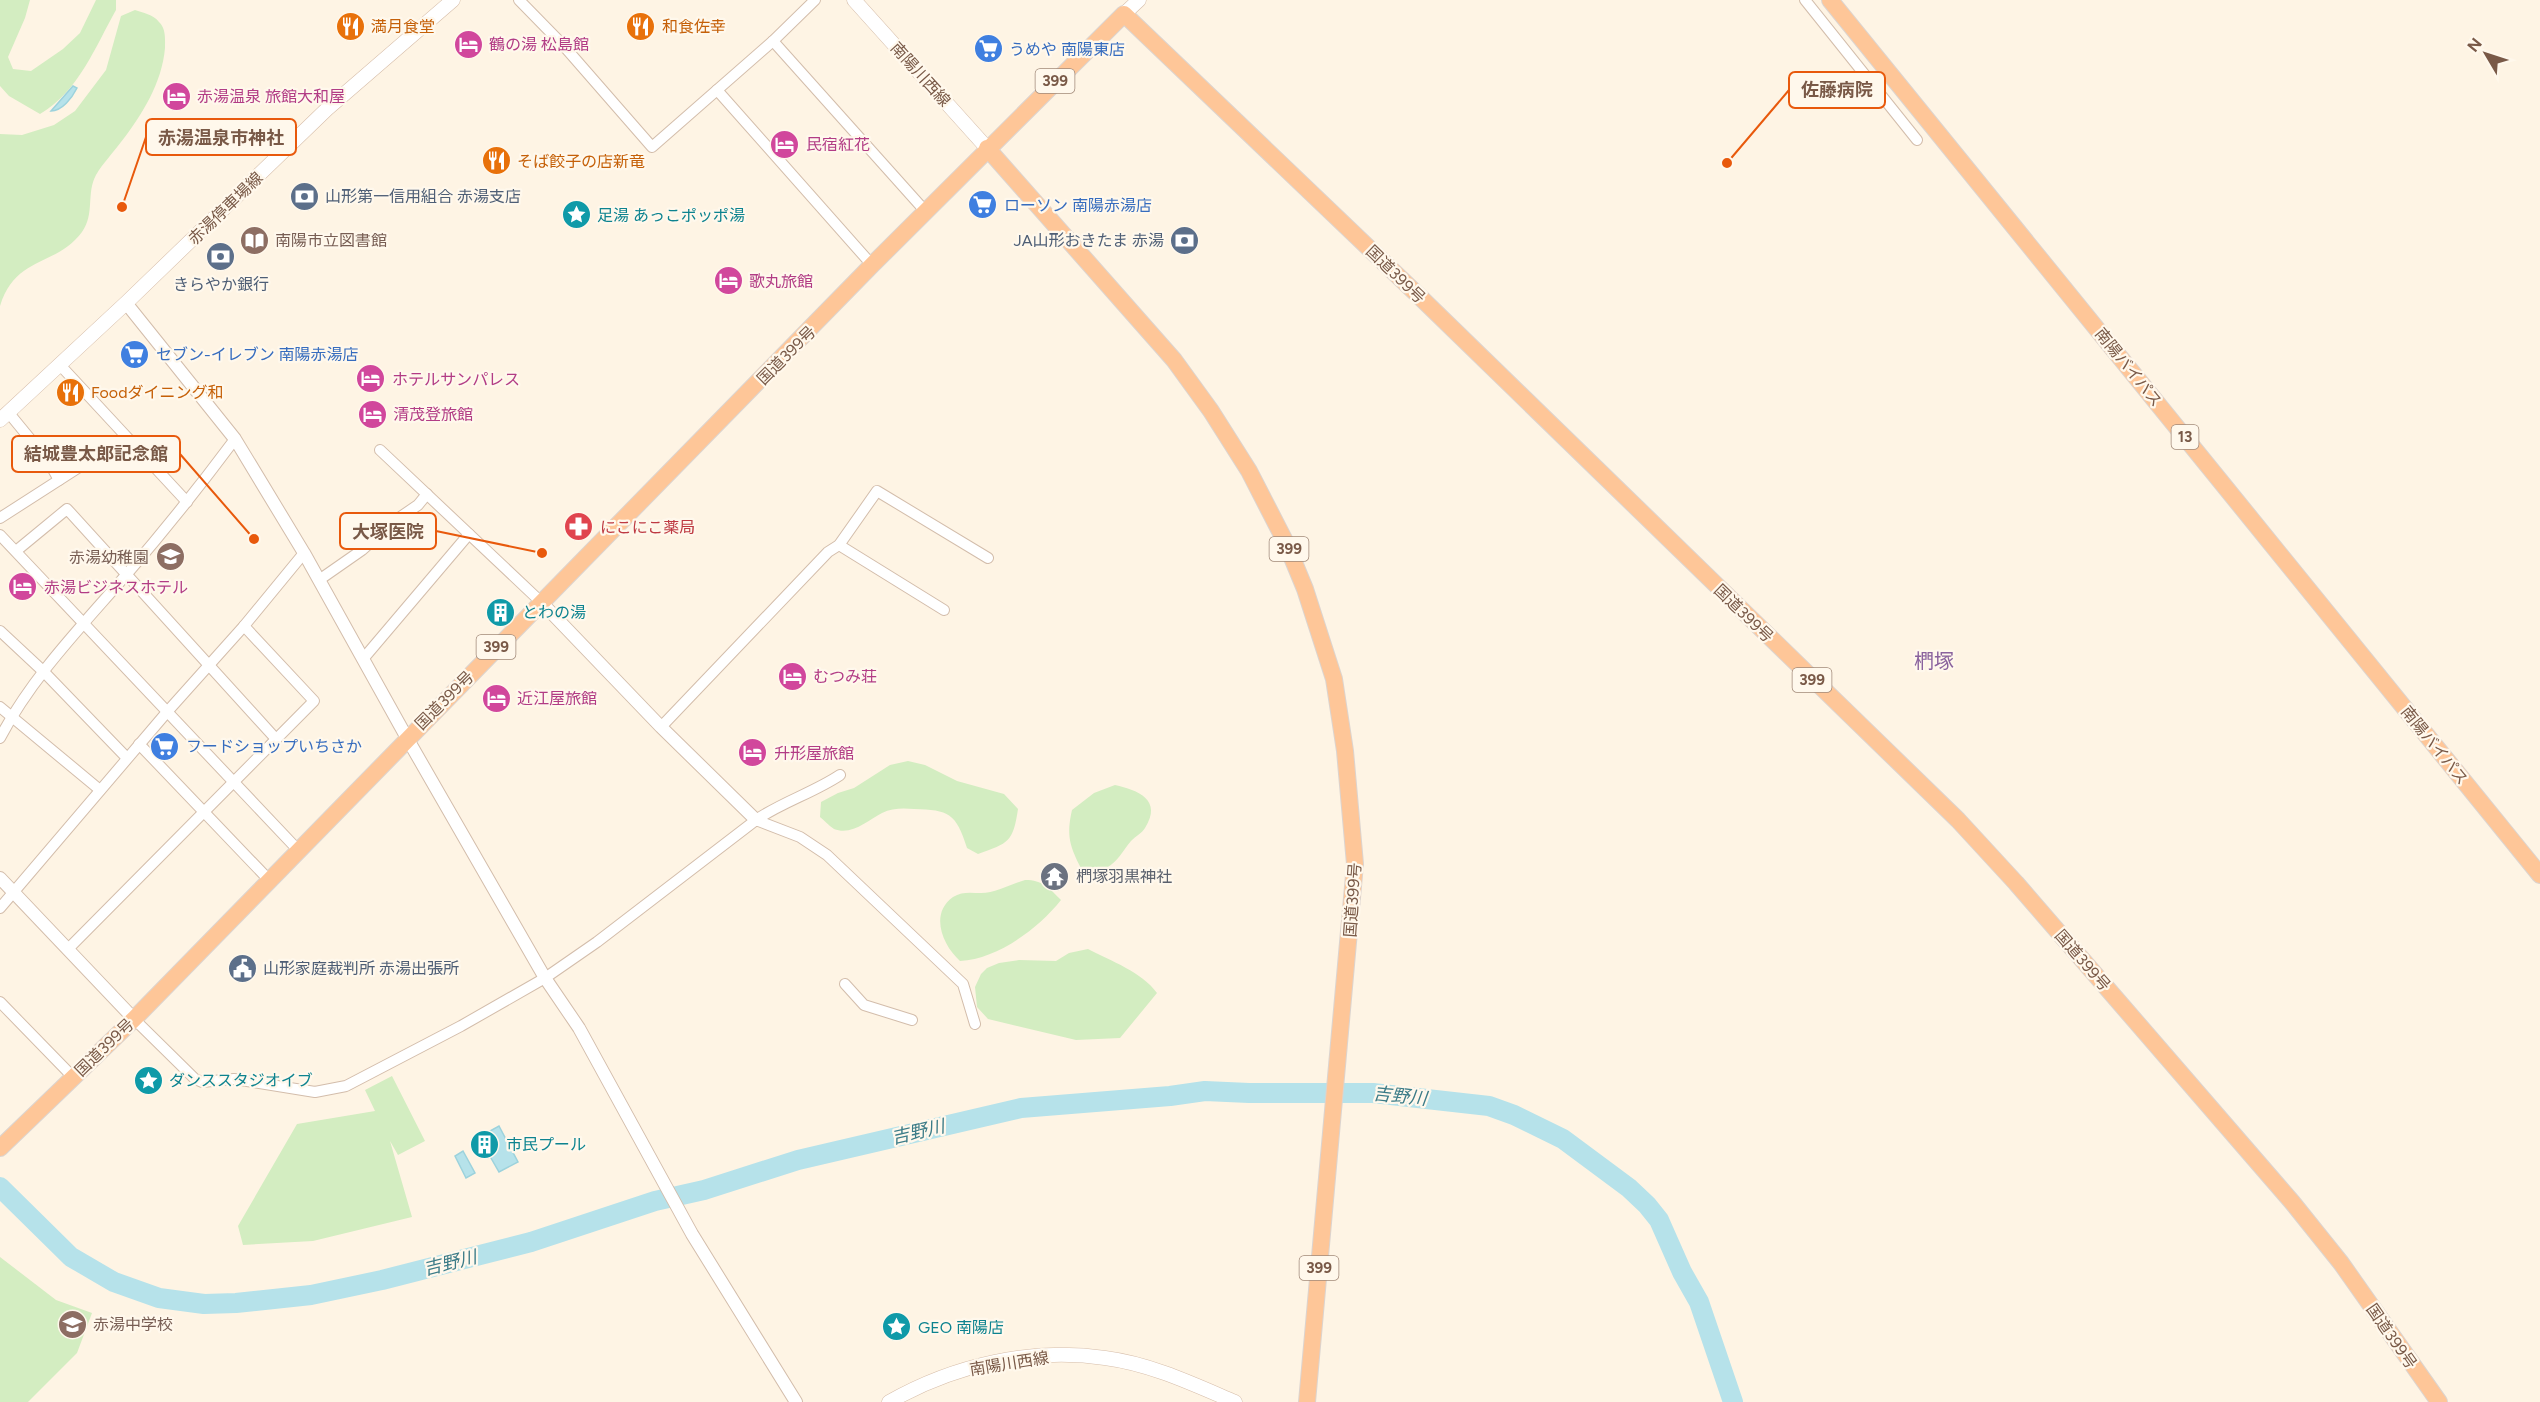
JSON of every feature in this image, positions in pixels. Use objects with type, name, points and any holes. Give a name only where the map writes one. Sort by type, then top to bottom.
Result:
[{"type":"highway","name":"南陽バイパス","points":[[1830,0],[2540,875]]},
{"type":"highway","name":"国道399号","points":[[2,1146],[134,1019],[987,148],[1124,14],[1428,305],[1958,820],[2016,883],[2292,1202],[2341,1263],[2439,1402]]},
{"type":"highway","name":"国道399号","points":[[987,148],[1180,368],[1249,471],[1286,543],[1305,590],[1334,679],[1353,827],[1355,864],[1307,1402]]},
{"type":"main road","name":"赤湯停車場線","points":[[4,416],[126,303],[327,109],[453,0]]},
{"type":"main road","name":"南陽川西線","points":[[854,0],[987,148]]},
{"type":"main road","points":[[1124,14],[1139,0]]},
{"type":"main road","name":"南陽川西線","points":[[889,1402],[929,1382],[956,1372],[1021,1357],[1053,1355],[1107,1358],[1137,1365],[1178,1378],[1235,1402]]},
{"type":"street","points":[[519,0],[563,45],[652,147],[773,41],[815,0]]},
{"type":"street","points":[[1805,0],[1917,140]]},
{"type":"street","points":[[773,41],[926,212]]},
{"type":"street","points":[[717,90],[872,265]]},
{"type":"street","points":[[126,303],[235,439],[304,553],[545,978],[579,1028],[692,1234],[796,1402]]},
{"type":"street","points":[[60,365],[187,502]]},
{"type":"street","points":[[4,416],[49,462],[59,480]]},
{"type":"street","points":[[0,518],[126,437]]},
{"type":"street","points":[[0,738],[11,716],[44,672],[187,502],[235,439]]},
{"type":"street","points":[[380,450],[541,602],[661,727],[756,820],[800,837],[835,863],[963,984],[975,1024]]},
{"type":"street","points":[[661,727],[828,552],[839,545],[878,491],[988,558]]},
{"type":"street","points":[[319,580],[362,550],[396,520],[418,505],[427,494]]},
{"type":"street","points":[[16,551],[67,509],[276,739]]},
{"type":"street","points":[[363,659],[469,534]]},
{"type":"street","points":[[0,535],[297,850]]},
{"type":"street","points":[[839,545],[944,610]]},
{"type":"street","points":[[0,908],[167,712],[244,626],[304,553]]},
{"type":"street","points":[[68,949],[314,701],[244,626]]},
{"type":"street","points":[[0,631],[44,672],[128,758]]},
{"type":"street","points":[[0,707],[100,790]]},
{"type":"street","points":[[140,744],[269,880]]},
{"type":"street","points":[[0,878],[134,1019],[195,1079],[202,1082],[234,1079],[288,1089],[329,1091],[373,1073],[545,978],[597,942],[774,807],[825,785],[840,775]]},
{"type":"street","points":[[845,984],[864,1005],[912,1020]]},
{"type":"street","points":[[0,1002],[73,1077]]},
{"type":"green space","points":[[0,0],[30,0],[25,18],[8,57],[13,69],[31,71],[63,49],[80,33],[96,0],[116,0],[116,10],[76,81],[54,104],[40,114],[9,96],[0,86]]},
{"type":"green space","points":[[135,10],[154,17],[164,31],[163,61],[150,98],[96,175],[91,189],[90,211],[82,232],[72,243],[26,269],[16,278],[7,290],[0,306],[0,134],[22,135],[54,125],[75,111],[106,70],[121,16]]},
{"type":"green space","points":[[908,761],[925,765],[957,781],[1004,794],[1018,809],[1014,828],[1008,840],[978,854],[967,848],[955,821],[936,811],[906,808],[890,810],[853,829],[841,831],[834,829],[820,817],[821,802],[854,788],[890,765]]},
{"type":"green space","points":[[1115,785],[1139,793],[1145,798],[1151,810],[1150,818],[1144,830],[1110,865],[1101,870],[1082,870],[1070,841],[1069,827],[1072,810],[1094,793]]},
{"type":"green space","points":[[1025,880],[1041,883],[1061,900],[1029,932],[1016,941],[988,955],[960,961],[948,947],[941,930],[940,921],[946,904],[960,894],[992,892]]},
{"type":"green space","points":[[1088,949],[1135,973],[1157,993],[1120,1038],[1076,1040],[988,1019],[977,1007],[975,987],[981,974],[987,968],[999,963],[1019,960],[1056,961],[1069,953]]},
{"type":"green space","points":[[392,1076],[425,1141],[398,1155],[390,1141],[412,1217],[313,1241],[243,1245],[238,1226],[297,1124],[375,1111],[365,1090]]},
{"type":"green space","name":"赤湯中学校","points":[[0,1257],[56,1300],[92,1313],[77,1353],[28,1402],[0,1402]]},
{"type":"water","points":[[73,86],[77,88],[69,100],[59,109],[51,111]]},
{"type":"water","points":[[499,1126],[518,1162],[499,1172],[479,1137]]},
{"type":"water","points":[[463,1151],[475,1173],[466,1178],[455,1156]]},
{"type":"waterway","name":"吉野川","points":[[0,1187],[71,1257],[114,1282],[159,1298],[204,1304],[236,1303],[311,1295],[382,1280],[531,1242],[655,1201],[704,1190],[798,1160],[1021,1108],[1205,1091],[1373,1093],[1489,1106],[1514,1115],[1563,1139],[1629,1188],[1647,1205],[1659,1220],[1682,1272],[1699,1302],[1733,1402]]},
{"type":"place","name":"満月食堂","points":[[350,26]]},
{"type":"place","name":"和食佐幸","points":[[641,26]]},
{"type":"place","name":"鶴の湯 松島館","points":[[468,44]]},
{"type":"place","name":"うめや 南陽東店","points":[[988,49]]},
{"type":"place","name":"赤湯温泉 旅館大和屋","points":[[176,96]]},
{"type":"place","name":"民宿紅花","points":[[785,144]]},
{"type":"place","name":"そば餃子の店新竜","points":[[496,161]]},
{"type":"place","name":"佐藤病院","points":[[1727,163]]},
{"type":"place","name":"山形第一信用組合 赤湯支店","points":[[304,196]]},
{"type":"place","name":"ローソン 南陽赤湯店","points":[[983,205]]},
{"type":"place","name":"赤湯温泉市神社","points":[[122,207]]},
{"type":"place","name":"足湯 あっこポッポ湯","points":[[576,215]]},
{"type":"place","name":"南陽市立図書館","points":[[254,240]]},
{"type":"place","name":"JA山形おきたま 赤湯","points":[[1185,240]]},
{"type":"place","name":"きらやか銀行","points":[[221,256]]},
{"type":"place","name":"歌丸旅館","points":[[728,281]]},
{"type":"place","name":"セブン-イレブン 南陽赤湯店","points":[[135,354]]},
{"type":"place","name":"ホテルサンパレス","points":[[371,379]]},
{"type":"place","name":"Foodダイニング和","points":[[70,392]]},
{"type":"place","name":"清茂登旅館","points":[[372,414]]},
{"type":"place","name":"にこにこ薬局","points":[[579,527]]},
{"type":"place","name":"結城豊太郎記念館","points":[[254,539]]},
{"type":"place","name":"大塚医院","points":[[542,553]]},
{"type":"place","name":"赤湯幼稚園","points":[[170,557]]},
{"type":"place","name":"赤湯ビジネスホテル","points":[[23,587]]},
{"type":"place","name":"とわの湯","points":[[501,612]]},
{"type":"place","name":"むつみ荘","points":[[792,676]]},
{"type":"place","name":"近江屋旅館","points":[[496,698]]},
{"type":"place","name":"フードショップいちさか","points":[[165,746]]},
{"type":"place","name":"升形屋旅館","points":[[753,753]]},
{"type":"place","name":"椚塚羽黒神社","points":[[1055,876]]},
{"type":"place","name":"山形家庭裁判所 赤湯出張所","points":[[242,968]]},
{"type":"place","name":"ダンススタジオイブ","points":[[148,1080]]},
{"type":"place","name":"市民プール","points":[[485,1144]]},
{"type":"place","name":"赤湯中学校","points":[[72,1324]]},
{"type":"place","name":"GEO 南陽店","points":[[897,1327]]},
{"type":"district","name":"椚塚","points":[[1934,661]]}]
